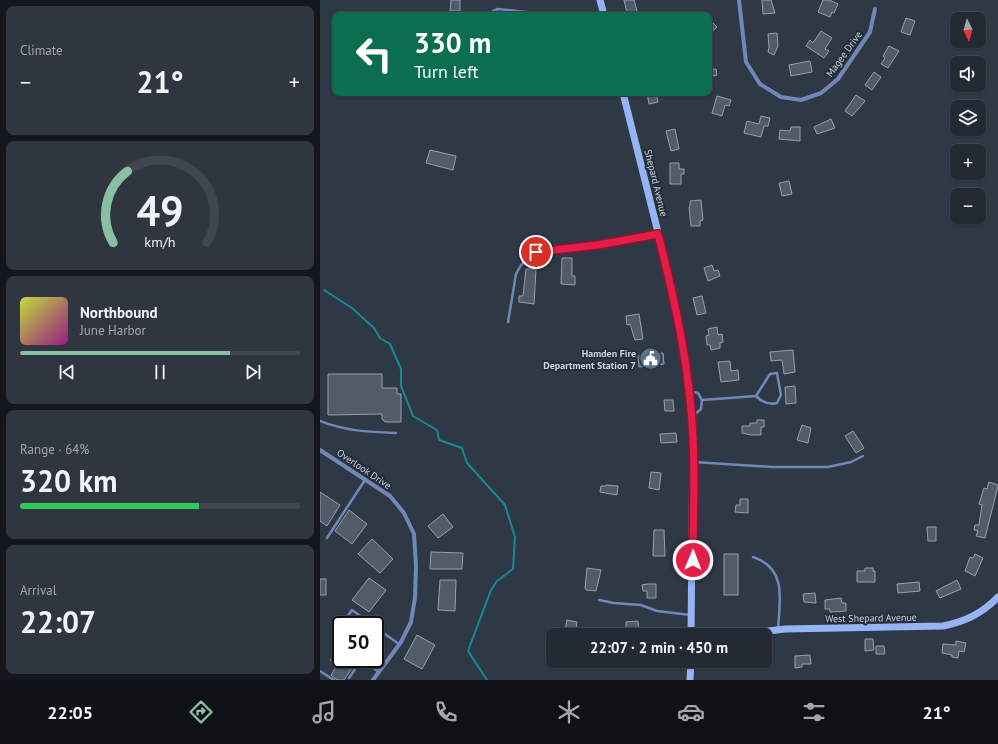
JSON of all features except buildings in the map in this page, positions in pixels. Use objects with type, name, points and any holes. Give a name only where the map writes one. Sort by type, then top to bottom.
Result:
[{"type":"main road","points":[[600,0],[603,12]]},
{"type":"main road","name":"Shepard Avenue","points":[[624,96],[673,292],[688,390],[693,462],[691,628]]},
{"type":"main road","name":"West Shepard Avenue","points":[[772,631],[943,626],[964,622],[983,611],[998,597]]},
{"type":"main road","points":[[690,680],[691,668]]},
{"type":"street","name":"Magee Drive","points":[[739,0],[746,62],[760,84],[781,97],[801,100],[821,93],[838,79],[870,32],[875,9]]},
{"type":"street","name":"Overlook Drive","points":[[320,450],[390,496],[404,513],[414,534],[416,566],[415,598],[411,622],[399,644],[373,680]]},
{"type":"lane","points":[[494,12],[494,10],[498,9],[526,12]]},
{"type":"lane","points":[[508,322],[516,274],[521,265],[536,252],[598,245],[658,234]]},
{"type":"lane","points":[[702,400],[756,396],[760,400],[774,404],[779,402],[781,395],[777,373],[770,374],[756,396]]},
{"type":"lane","points":[[688,390],[698,393],[702,400],[700,411],[691,417]]},
{"type":"lane","points":[[320,421],[332,426],[357,431],[396,433]]},
{"type":"lane","points":[[693,462],[828,467],[851,462],[864,456]]},
{"type":"lane","points":[[327,538],[365,479]]},
{"type":"lane","points":[[753,557],[767,563],[773,568],[778,578],[780,598],[778,630]]},
{"type":"lane","points":[[599,600],[614,603],[641,605],[657,611],[692,615]]},
{"type":"lane","points":[[348,616],[352,610],[360,616]]},
{"type":"lane","points":[[384,633],[399,644]]},
{"type":"lane","points":[[349,678],[355,668]]},
{"type":"lane","points":[[373,668],[379,672]]},
{"type":"lane","points":[[320,670],[334,680]]},
{"type":"waterway","points":[[324,290],[352,308],[374,328],[380,338],[390,344],[401,369],[401,386],[413,416],[437,430],[439,440],[462,448],[467,463],[505,505],[515,537],[513,569],[497,581],[491,590],[468,651],[487,680]]},
{"type":"place","name":"Hamden Fire Department Station 7","points":[[651,359]]},
{"type":"route","points":[[536,252],[549,249],[598,245],[658,234],[673,292],[686,370],[693,438],[693,560]]}]
